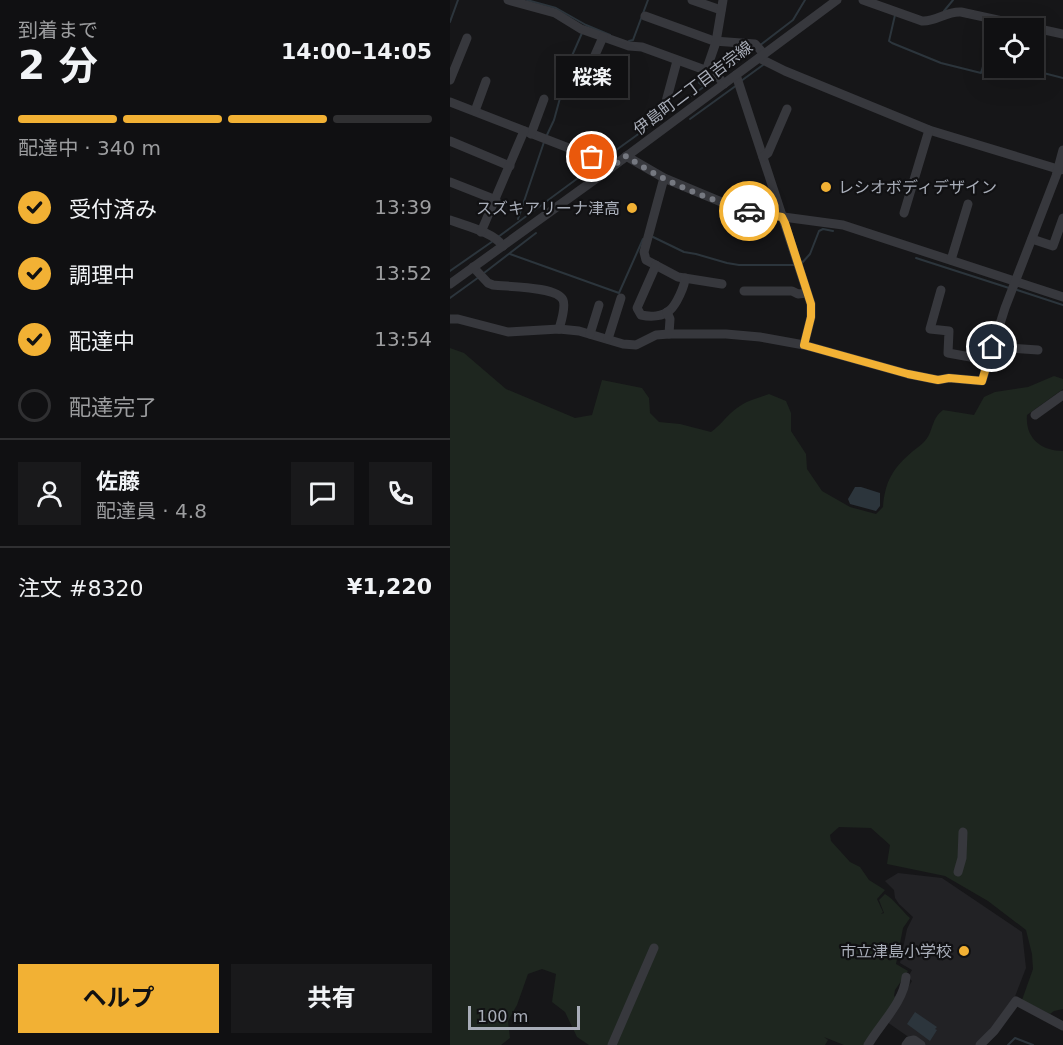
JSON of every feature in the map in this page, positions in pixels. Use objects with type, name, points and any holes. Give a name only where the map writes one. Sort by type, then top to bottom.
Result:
[{"type":"street","points":[[508,0],[555,13],[581,29],[629,46],[642,47],[720,79]]},
{"type":"street","points":[[692,0],[722,5],[704,71]]},
{"type":"street","name":"伊島町二丁目吉宗線","points":[[450,284],[478,273],[497,242],[603,165],[626,156],[720,79],[738,80],[762,55],[837,0]]},
{"type":"street","points":[[863,0],[922,21],[932,21],[952,12],[961,12],[1063,34]]},
{"type":"street","points":[[645,15],[714,41],[755,44],[762,55],[928,133],[1058,172]]},
{"type":"street","points":[[588,71],[603,37]]},
{"type":"street","points":[[450,80],[467,38]]},
{"type":"street","points":[[664,109],[677,61]]},
{"type":"street","points":[[738,80],[811,304],[811,317],[804,345]]},
{"type":"street","points":[[475,111],[486,81]]},
{"type":"street","points":[[481,232],[510,166],[544,99]]},
{"type":"street","points":[[450,102],[603,165]]},
{"type":"street","points":[[763,157],[768,153],[787,109]]},
{"type":"street","points":[[904,213],[928,133]]},
{"type":"street","points":[[450,141],[510,166]]},
{"type":"street","points":[[450,319],[508,332],[560,329],[636,345],[656,335],[669,334],[726,334],[760,337],[804,345],[938,380],[949,378],[982,381],[987,360],[1058,172],[1063,150]]},
{"type":"street","points":[[626,156],[664,178],[731,206],[761,214],[843,225],[951,260],[1014,286],[1063,297]]},
{"type":"street","points":[[664,178],[644,252],[646,260],[678,277],[722,284]]},
{"type":"street","points":[[450,182],[496,200]]},
{"type":"street","points":[[951,260],[968,204]]},
{"type":"street","points":[[1032,239],[1053,246],[1063,218]]},
{"type":"street","points":[[450,220],[481,232],[497,242]]},
{"type":"street","points":[[656,265],[637,308],[641,315],[652,318],[670,310],[684,286],[685,278]]},
{"type":"street","points":[[478,273],[493,285],[536,289],[559,296],[564,305],[560,329]]},
{"type":"street","points":[[941,290],[930,329],[949,331],[948,353],[987,360]]},
{"type":"street","points":[[744,291],[807,293]]},
{"type":"street","points":[[608,339],[621,298]]},
{"type":"street","points":[[590,334],[599,305]]},
{"type":"street","points":[[667,312],[670,319],[669,334]]},
{"type":"street","points":[[992,347],[1038,350]]},
{"type":"street","points":[[1035,415],[1063,395]]},
{"type":"street","points":[[958,872],[962,858],[963,832]]},
{"type":"street","points":[[612,1045],[654,948]]},
{"type":"street","points":[[868,1045],[894,1005],[906,983],[906,977]]},
{"type":"street","points":[[980,1045],[1016,1001],[1063,1026]]},
{"type":"street","points":[[906,1045],[909,1041],[914,1040],[921,1045]]},
{"type":"shaded area","points":[[450,348],[464,353],[506,389],[575,418],[592,415],[602,380],[642,388],[649,398],[650,413],[659,422],[680,424],[711,432],[733,411],[752,400],[769,394],[786,401],[791,413],[791,431],[806,454],[807,469],[822,491],[850,507],[876,514],[883,507],[888,482],[895,469],[923,443],[936,418],[943,410],[974,415],[984,397],[995,392],[1028,387],[1054,376],[1063,379],[1063,389],[1027,415],[1027,423],[1032,436],[1041,446],[1063,451],[1063,1009],[1050,1014],[1022,1000],[1033,969],[1026,930],[988,901],[945,876],[887,864],[890,845],[871,828],[839,827],[830,835],[831,841],[850,862],[860,867],[869,880],[885,890],[877,899],[883,912],[881,914],[884,913],[879,900],[885,894],[910,918],[903,928],[896,964],[908,971],[895,990],[896,998],[865,1045],[844,1045],[824,1037],[828,1040],[825,1045],[589,1045],[577,1037],[565,1012],[552,1002],[556,974],[542,969],[528,974],[517,1005],[508,1021],[510,1038],[501,1045],[450,1045]]},
{"type":"shaded area","points":[[855,487],[880,493],[880,506],[876,511],[850,504],[848,499]]},
{"type":"shaded area","name":"市立津島小学校","points":[[898,873],[942,878],[1022,932],[1026,968],[1014,999],[977,1045],[924,1045],[887,1022],[912,981],[908,977],[912,970],[900,963],[907,929],[913,917],[899,904],[894,890],[885,881]]},
{"type":"shaded area","points":[[915,1012],[937,1027],[930,1041],[907,1024]]},
{"type":"waterway","points":[[450,22],[458,0]]},
{"type":"waterway","points":[[527,0],[556,8],[610,35]]},
{"type":"waterway","points":[[629,41],[633,40],[648,0]]},
{"type":"waterway","points":[[759,46],[793,20],[805,0]]},
{"type":"waterway","points":[[944,11],[953,0]]},
{"type":"waterway","points":[[895,15],[889,41],[892,43],[941,63],[981,73],[984,63]]},
{"type":"waterway","points":[[546,137],[554,120],[571,58],[582,33]]},
{"type":"waterway","points":[[720,74],[755,49]]},
{"type":"waterway","points":[[741,81],[763,65]]},
{"type":"waterway","points":[[702,72],[699,83],[702,85]]},
{"type":"waterway","points":[[1044,73],[1063,78]]},
{"type":"waterway","points":[[601,161],[716,78]]},
{"type":"waterway","points":[[690,119],[737,85]]},
{"type":"waterway","points":[[518,219],[544,142]]},
{"type":"waterway","points":[[498,237],[597,164]]},
{"type":"waterway","points":[[801,264],[810,254],[819,231],[823,229],[833,231]]},
{"type":"waterway","points":[[484,273],[536,233]]},
{"type":"waterway","points":[[651,236],[684,252],[727,263],[796,265]]},
{"type":"waterway","points":[[510,254],[619,293],[643,239]]},
{"type":"waterway","points":[[450,271],[493,241]]},
{"type":"waterway","points":[[916,258],[1009,288]]},
{"type":"waterway","points":[[450,298],[479,277]]},
{"type":"waterway","points":[[1014,289],[1063,305]]},
{"type":"waterway","points":[[1008,1045],[1015,1038],[1033,1045]]},
{"type":"way so far","points":[[592,157],[608,170],[626,156],[638,165],[699,194],[749,211]]},
{"type":"place","name":"桜楽","points":[[592,157]]},
{"type":"place","name":"レシオボディデザイン","points":[[826,187]]},
{"type":"place","name":"スズキアリーナ津高","points":[[632,208]]},
{"type":"place","name":"市立津島小学校","points":[[964,951]]},
{"type":"route","points":[[749,211],[782,217],[785,223],[811,304],[811,317],[804,345],[908,374],[938,380],[949,378],[973,381],[982,381],[992,347]]}]
